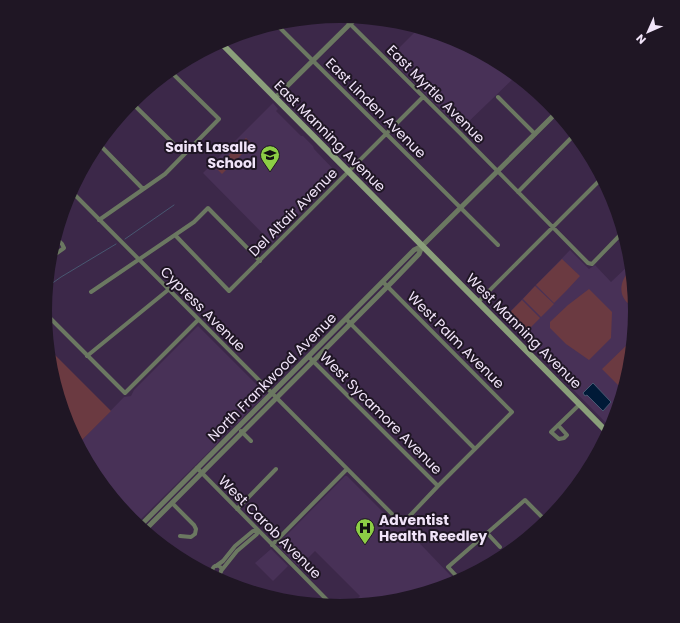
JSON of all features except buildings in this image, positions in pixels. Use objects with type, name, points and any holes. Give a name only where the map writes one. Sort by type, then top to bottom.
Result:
[{"type":"main road","name":"East Manning Avenue","points":[[225,47],[422,246]]},
{"type":"main road","name":"West Manning Avenue","points":[[422,246],[604,429]]},
{"type":"street","points":[[276,98],[350,24]]},
{"type":"street","name":"East Myrtle Avenue","points":[[350,24],[588,263],[592,264],[619,236]]},
{"type":"street","name":"East Linden Avenue","points":[[282,30],[498,245]]},
{"type":"street","points":[[99,220],[165,174],[219,119],[175,76]]},
{"type":"street","name":"Del Altair Avenue","points":[[175,235],[230,291],[424,97]]},
{"type":"street","points":[[498,97],[535,134]]},
{"type":"street","points":[[137,107],[184,154]]},
{"type":"street","name":"North Frankwood Avenue","points":[[148,527],[242,432],[274,396],[385,284],[414,250],[422,246],[553,116]]},
{"type":"street","points":[[518,192],[571,138]]},
{"type":"street","points":[[102,148],[143,189]]},
{"type":"street","points":[[478,302],[598,182]]},
{"type":"street","name":"Cypress Avenue","points":[[76,196],[402,524],[438,486]]},
{"type":"street","points":[[91,292],[194,222],[208,208],[260,261]]},
{"type":"street","points":[[57,253],[62,250],[64,246],[60,242]]},
{"type":"street","name":"West Palm Avenue","points":[[385,284],[512,412],[475,449]]},
{"type":"street","points":[[87,356],[168,290]]},
{"type":"street","points":[[52,320],[125,393],[198,320]]},
{"type":"street","points":[[348,321],[475,449],[438,486]]},
{"type":"street","name":"West Sycamore Avenue","points":[[311,359],[438,486]]},
{"type":"street","name":"North Frankwood Avenue","points":[[143,522],[238,428],[274,396]]},
{"type":"street","points":[[558,425],[579,405]]},
{"type":"street","points":[[238,428],[252,442]]},
{"type":"street","name":"West Carob Avenue","points":[[197,468],[256,530],[326,599]]},
{"type":"street","points":[[237,509],[276,469]]},
{"type":"street","points":[[272,545],[347,469]]},
{"type":"street","points":[[456,575],[448,567],[525,500],[542,517]]},
{"type":"street","points":[[172,503],[194,525],[196,529],[195,534],[191,537],[180,536]]},
{"type":"street","points":[[214,571],[213,568],[223,561],[235,546],[256,530]]},
{"type":"street","points":[[221,572],[237,551],[257,534],[256,530]]},
{"type":"street","points":[[486,533],[500,547]]},
{"type":"street","points":[[216,566],[220,567],[221,572]]},
{"type":"shaded area","points":[[414,33],[433,38],[468,53],[512,80],[461,129],[389,58]]},
{"type":"shaded area","name":"Saint Lasalle School","points":[[273,103],[278,109],[276,111],[313,146],[314,149],[338,174],[272,243],[203,173]]},
{"type":"shaded area","points":[[246,138],[252,144],[242,153],[236,147]]},
{"type":"shaded area","points":[[236,148],[242,154],[232,164],[226,158]]},
{"type":"shaded area","points":[[226,158],[232,164],[222,174],[216,168]]},
{"type":"shaded area","points":[[570,250],[589,269],[595,265],[611,282],[625,269],[628,293],[628,330],[626,349],[619,386],[606,423],[503,319]]},
{"type":"shaded area","points":[[562,259],[580,276],[567,290],[549,272]]},
{"type":"shaded area","points":[[549,272],[567,290],[554,303],[536,285]]},
{"type":"shaded area","points":[[626,275],[628,303],[622,295],[621,290]]},
{"type":"shaded area","points":[[535,286],[554,304],[541,317],[523,299]]},
{"type":"shaded area","points":[[589,289],[612,312],[611,338],[589,360],[566,344],[550,328],[550,322],[568,305]]},
{"type":"shaded area","points":[[522,300],[540,318],[527,331],[509,313]]},
{"type":"shaded area","points":[[198,326],[265,393],[266,396],[246,412],[240,422],[233,425],[217,444],[140,520],[111,487],[100,472],[82,440],[124,397],[131,396],[134,390]]},
{"type":"shaded area","points":[[626,345],[619,386],[602,369]]},
{"type":"shaded area","points":[[55,355],[111,411],[82,440],[73,422],[61,386]]},
{"type":"shaded area","name":"Adventist Health Reedley","points":[[345,476],[347,476],[399,528],[404,527],[452,577],[433,585],[415,590],[378,598],[357,599],[360,596],[315,551],[299,567],[278,546],[278,544]]},
{"type":"shaded area","points":[[271,549],[288,566],[273,581],[255,563]]},
{"type":"water","points":[[593,383],[611,402],[603,411],[583,393]]},
{"type":"waterway","points":[[125,239],[174,205]]},
{"type":"waterway","points":[[53,283],[116,244]]},
{"type":"place","name":"Saint Lasalle School","points":[[270,172]]},
{"type":"place","name":"Adventist Health Reedley","points":[[365,545]]}]
